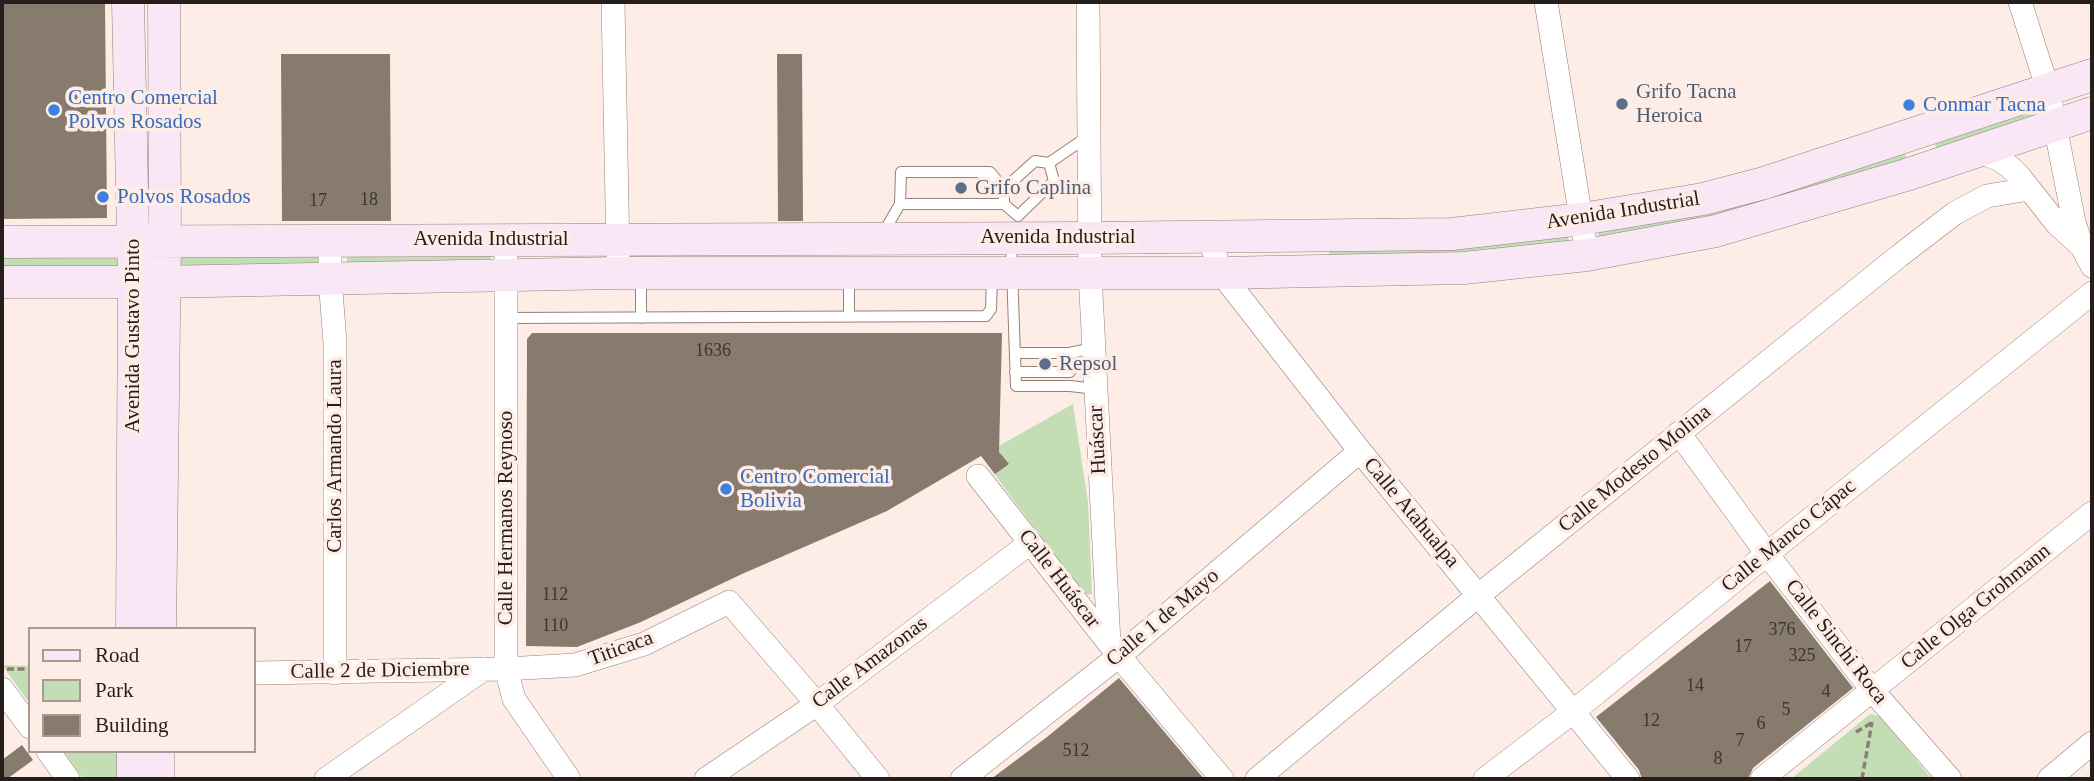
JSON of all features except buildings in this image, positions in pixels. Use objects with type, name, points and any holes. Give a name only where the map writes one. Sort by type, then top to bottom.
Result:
[{"type":"main road","name":"Avenida Gustavo Pinto","points":[[128,2],[133,240],[149,282],[160,627]]},
{"type":"main road","name":"Avenida Gustavo Pinto","points":[[132,627],[149,282],[165,240],[164,2]]},
{"type":"main road","name":"Avenida Industrial","points":[[2,242],[1452,234],[1582,219],[1703,199],[1764,183],[2092,75]]},
{"type":"main road","name":"Avenida Industrial","points":[[2,282],[149,282],[629,273],[1090,274],[1464,268],[1587,255],[1716,231],[1927,168],[2092,113]]},
{"type":"main road","points":[[1916,133],[1927,168]]},
{"type":"main road","points":[[1314,236],[1314,271]]},
{"type":"main road","points":[[857,273],[873,238]]},
{"type":"main road","points":[[133,753],[133,779]]},
{"type":"main road","points":[[158,753],[158,779]]},
{"type":"street","points":[[613,2],[618,239],[629,273]]},
{"type":"street","name":"Huáscar","points":[[1087,2],[1090,274],[1114,650]]},
{"type":"street","points":[[1546,2],[1587,255]]},
{"type":"street","points":[[2020,2],[2048,89],[2074,222],[2087,256]]},
{"type":"street","points":[[1978,151],[2010,167],[2087,256]]},
{"type":"street","name":"Calle Modesto Molina","points":[[1257,779],[1679,433],[1955,213],[1987,196],[2029,190]]},
{"type":"street","name":"Calle Atahualpa","points":[[1209,237],[1221,273],[1360,451],[1628,779]]},
{"type":"street","name":"Carlos Armando Laura","points":[[330,239],[335,343],[335,673]]},
{"type":"street","name":"Calle Hermanos Reynoso","points":[[506,239],[495,669],[569,779]]},
{"type":"street","name":"Calle Manco Cápac","points":[[1485,779],[1574,711],[2092,293]]},
{"type":"street","name":"Calle Sinchi Roca","points":[[1679,433],[1767,554],[1872,690],[1950,779]]},
{"type":"street","name":"Calle 1 de Mayo","points":[[962,779],[1114,650],[1360,451]]},
{"type":"street","name":"Calle Huáscar","points":[[978,476],[1114,650],[1222,779]]},
{"type":"street","name":"Calle Olga Grohmann","points":[[1762,779],[2092,513]]},
{"type":"street","name":"Calle Amazonas","points":[[706,779],[817,704],[1030,543]]},
{"type":"street","name":"Titicaca","points":[[495,669],[575,665],[586,662],[643,644],[729,602],[817,704]]},
{"type":"street","points":[[335,776],[495,669]]},
{"type":"street","name":"Calle 2 de Diciembre","points":[[256,673],[495,669]]},
{"type":"street","points":[[2,689],[28,724]]},
{"type":"street","points":[[817,704],[878,779]]},
{"type":"street","points":[[2049,779],[2092,743]]},
{"type":"street","points":[[49,753],[68,779]]},
{"type":"lane","points":[[1004,188],[1035,161],[1049,163],[1088,136]]},
{"type":"lane","points":[[900,204],[1004,204],[1018,216],[1054,181],[1049,163]]},
{"type":"lane","points":[[873,238],[900,204],[901,172],[990,172],[1004,188],[1004,204]]},
{"type":"lane","points":[[506,318],[986,316],[991,309],[1011,238]]},
{"type":"lane","points":[[629,273],[641,318]]},
{"type":"lane","points":[[849,317],[857,273]]},
{"type":"lane","points":[[1001,274],[1015,353],[1016,386],[1096,389]]},
{"type":"lane","points":[[1015,353],[1069,353],[1094,348]]},
{"type":"lane","points":[[1069,353],[1070,386]]},
{"type":"lane","points":[[1015,372],[1070,372]]},
{"type":"path","points":[[2,669],[28,669]]},
{"type":"path","points":[[1872,722],[1879,725]]},
{"type":"path","points":[[1852,734],[1872,722]]},
{"type":"path","points":[[1862,779],[1872,722]]},
{"type":"green space","points":[[2032,107],[2037,116],[1938,152],[1935,145],[1939,139]]},
{"type":"green space","points":[[1904,153],[1908,160],[1814,195],[1599,241],[1598,232],[1602,227]]},
{"type":"green space","points":[[1567,235],[1570,243],[1565,250],[1329,256],[1330,249]]},
{"type":"green space","points":[[117,251],[121,268],[2,273],[2,253]]},
{"type":"green space","points":[[185,252],[318,256],[319,264],[183,270],[179,261]]},
{"type":"green space","points":[[491,254],[490,262],[350,269],[347,262],[347,255]]},
{"type":"green space","points":[[1073,404],[1088,502],[1092,594],[1084,595],[983,455]]},
{"type":"green space","points":[[2,665],[28,666],[28,701]]},
{"type":"green space","points":[[1870,714],[1881,717],[1932,779],[1791,779]]},
{"type":"green space","points":[[64,753],[117,753],[117,779],[83,779]]},
{"type":"place","name":"Grifo Tacna Heroica","points":[[1622,104]]},
{"type":"place","name":"Conmar Tacna","points":[[1909,105]]},
{"type":"place","name":"Centro Comercial Polvos Rosados","points":[[54,110]]},
{"type":"place","name":"Grifo Caplina","points":[[961,188]]},
{"type":"place","name":"Polvos Rosados","points":[[103,197]]},
{"type":"place","name":"Repsol","points":[[1045,364]]},
{"type":"place","name":"Centro Comercial Bolivia","points":[[726,489]]}]
